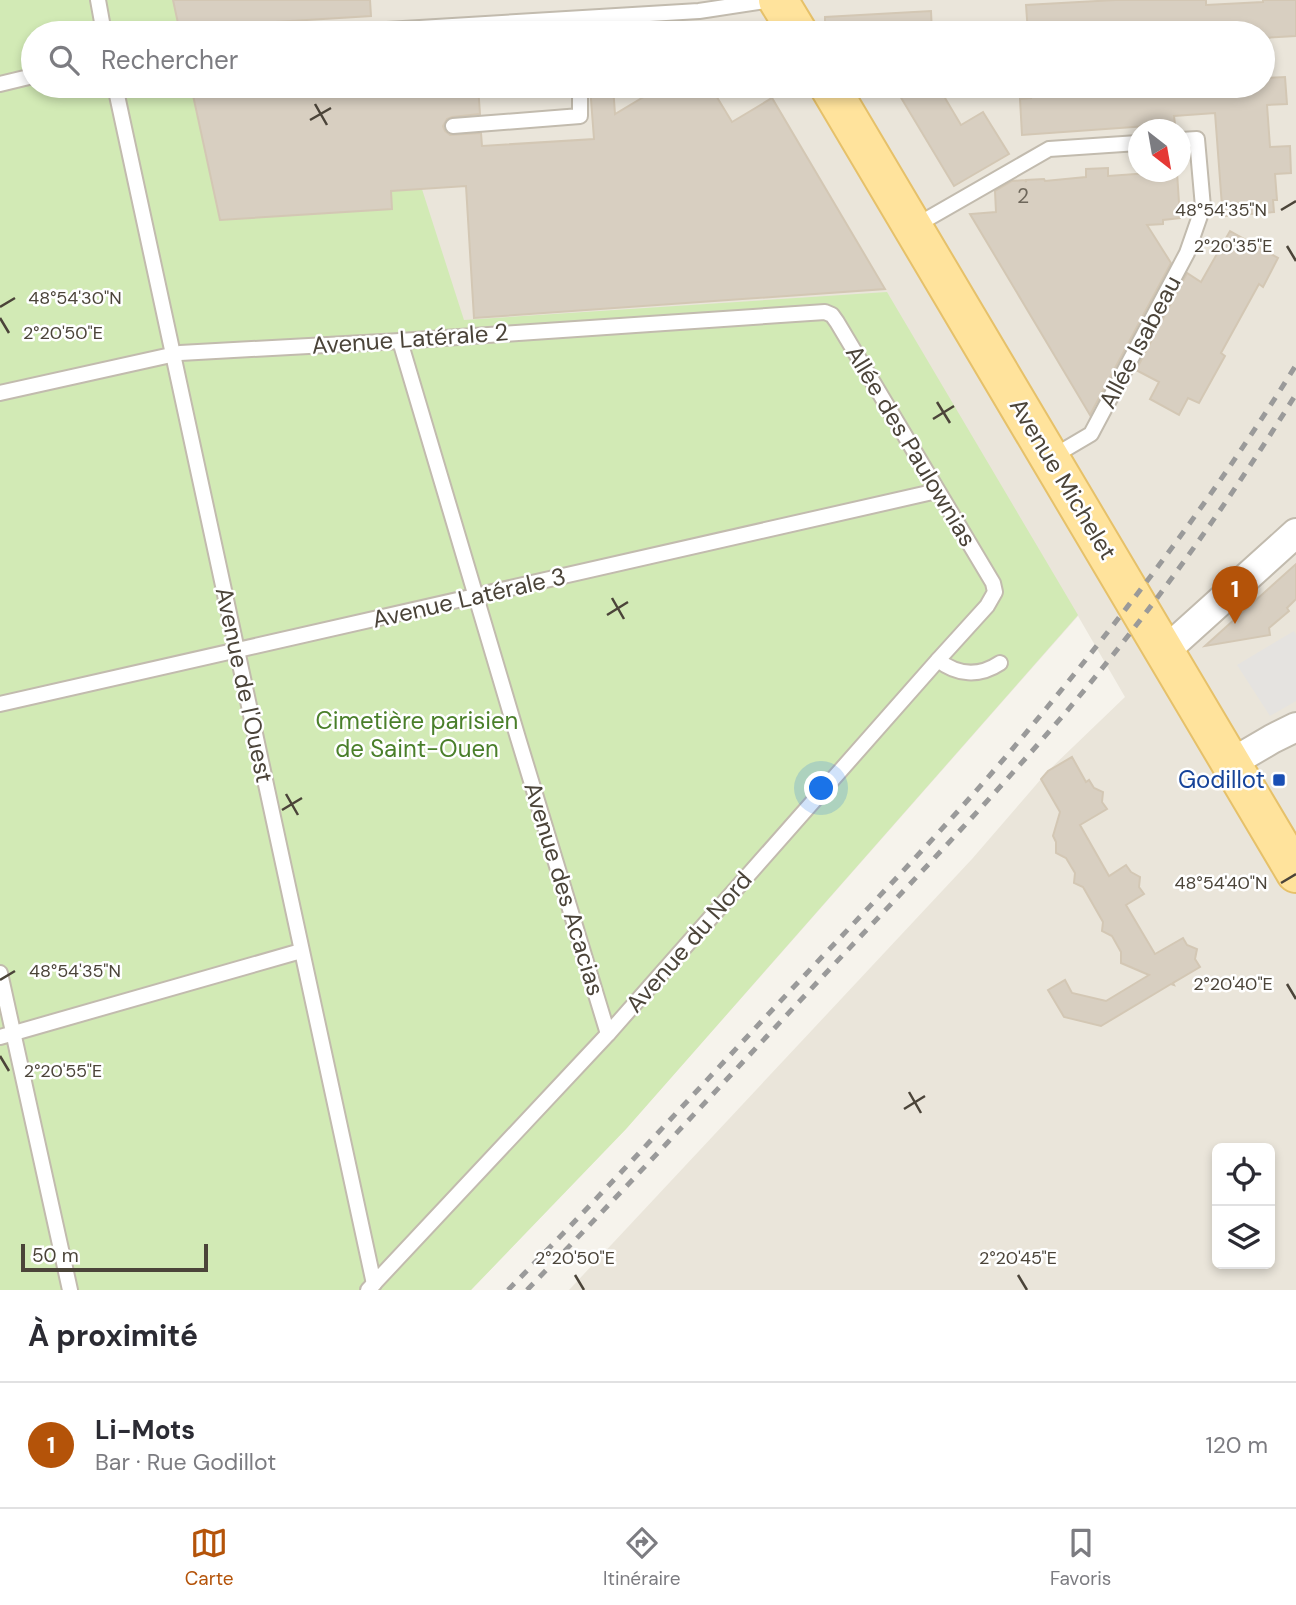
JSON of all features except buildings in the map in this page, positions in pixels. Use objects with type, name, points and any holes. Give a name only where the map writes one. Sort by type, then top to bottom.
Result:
[{"type":"main road","points":[[778,0],[791,21]]},
{"type":"main road","name":"Avenue Michelet","points":[[836,98],[1296,873]]},
{"type":"street","points":[[1164,652],[1296,533]]},
{"type":"street","points":[[1231,763],[1296,727]]},
{"type":"lane","points":[[98,0],[102,21]]},
{"type":"lane","points":[[619,21],[771,0]]},
{"type":"lane","points":[[0,84],[21,79]]},
{"type":"lane","name":"Avenue de l'Ouest","points":[[118,98],[371,1287]]},
{"type":"lane","points":[[453,126],[580,117],[580,98]]},
{"type":"lane","name":"Allée Isabeau","points":[[1050,458],[1091,433],[1187,253],[1203,207],[1196,139],[1191,139]]},
{"type":"lane","points":[[913,227],[1049,149],[1128,144]]},
{"type":"lane","name":"Avenue Latérale 2","points":[[0,393],[173,355],[825,312]]},
{"type":"lane","name":"Allée des Paulownias","points":[[825,312],[832,315],[837,322],[993,583]]},
{"type":"lane","name":"Avenue des Acacias","points":[[400,341],[608,1034]]},
{"type":"lane","name":"Avenue Latérale 3","points":[[0,704],[937,491]]},
{"type":"lane","name":"Avenue du Nord","points":[[371,1287],[608,1034],[987,606],[995,592],[993,583]]},
{"type":"lane","points":[[938,660],[956,671],[966,673],[978,673],[1000,663]]},
{"type":"lane","points":[[7,1035],[301,951]]},
{"type":"lane","points":[[0,973],[7,1035],[70,1290]]},
{"type":"shaded area","name":"Cimetière parisien de Saint-Ouen","points":[[0,0],[1296,0],[1296,1290],[569,1290],[972,859],[1048,771],[1125,697],[1078,616],[626,1129],[471,1290],[0,1290]]},
{"type":"shaded area","points":[[1294,631],[1296,701],[1270,716],[1237,665]]},
{"type":"green space","name":"Cimetière parisien de Saint-Ouen","points":[[0,0],[173,0],[177,21],[21,21],[21,98],[194,98],[216,196],[420,183],[464,320],[887,292],[1078,615],[626,1129],[471,1290],[0,1290]]},
{"type":"railway","points":[[508,1290],[956,814],[1009,753],[1086,660],[1160,564],[1230,466],[1296,365]]},
{"type":"railway","points":[[527,1290],[947,844],[1066,712],[1128,636],[1187,557],[1296,394]]},
{"type":"place","name":"Li-Mots","points":[[1235,624]]},
{"type":"place","name":"Godillot","points":[[1279,780]]}]
